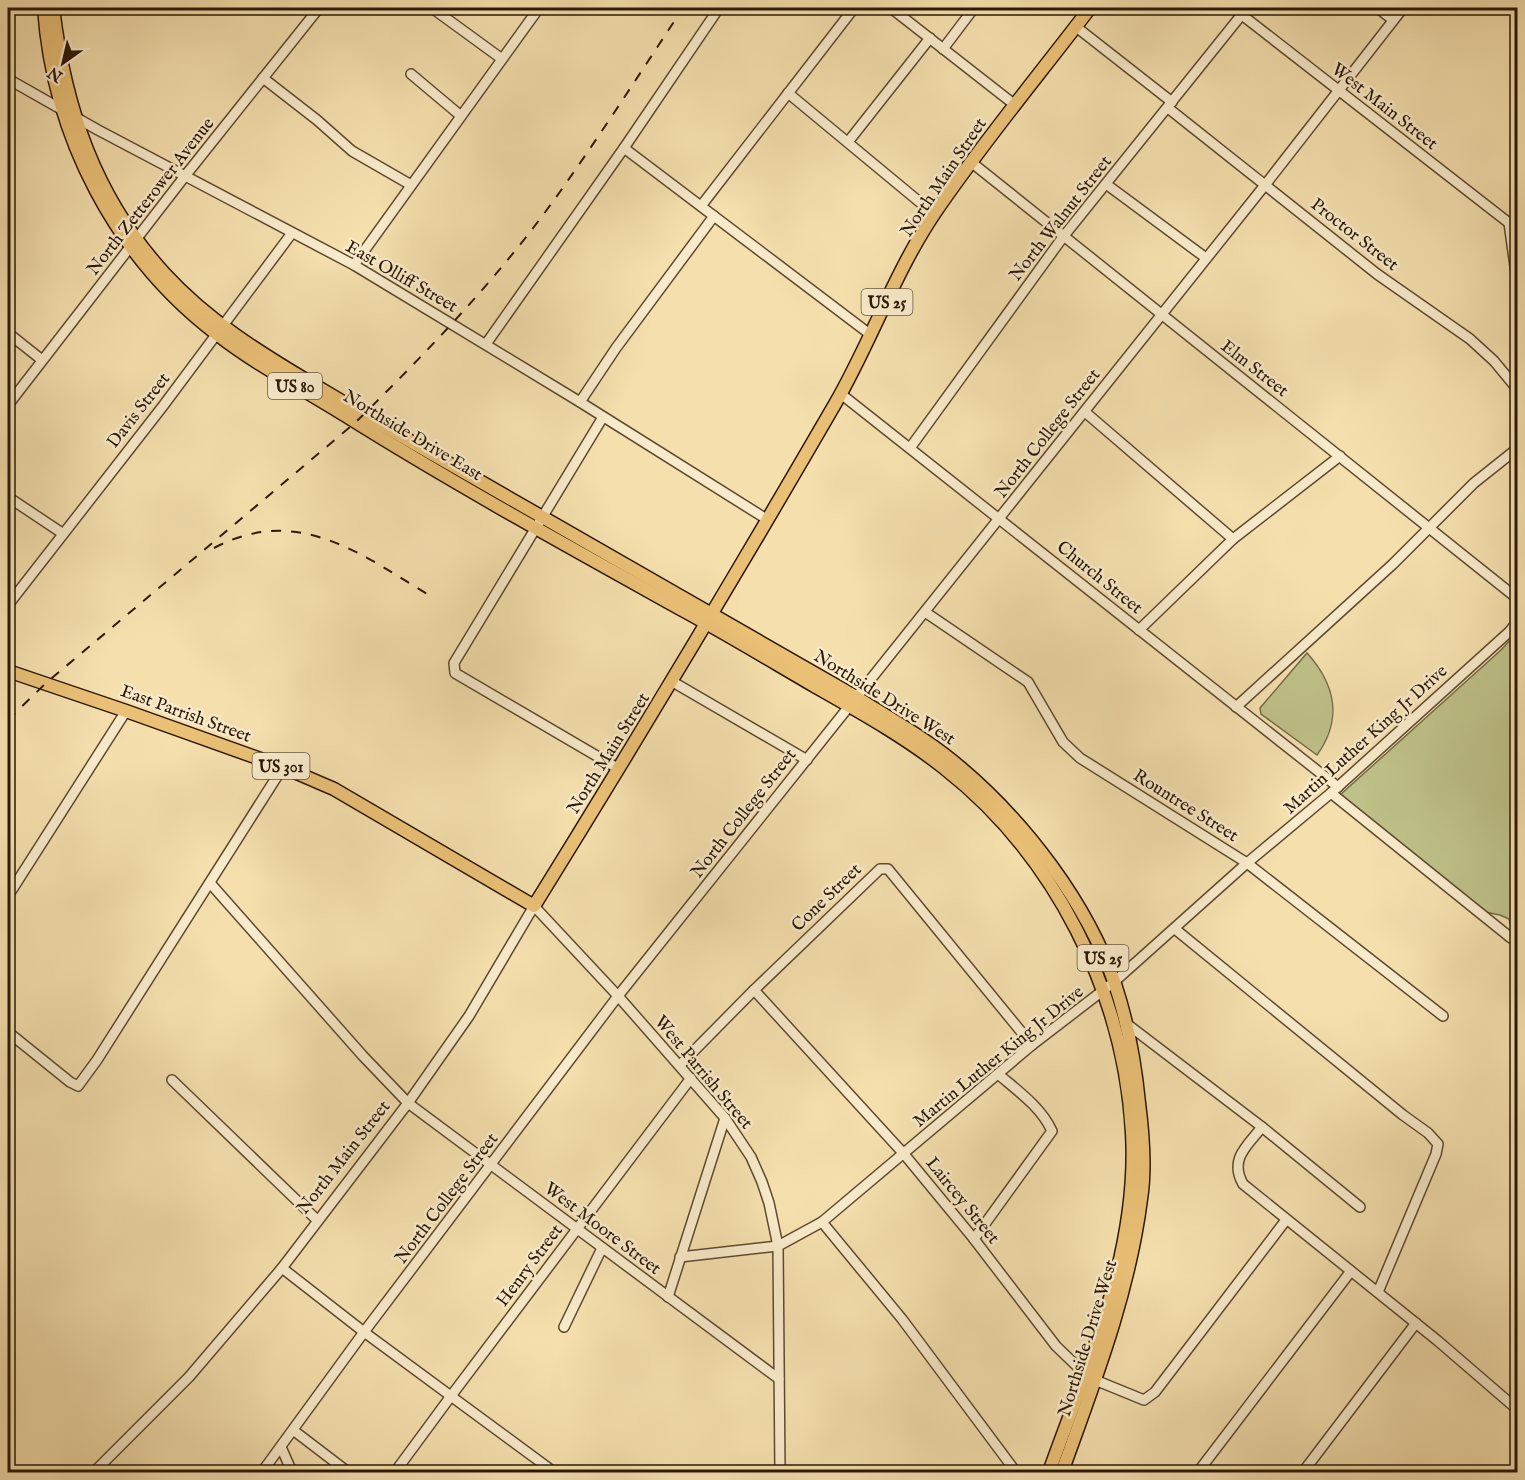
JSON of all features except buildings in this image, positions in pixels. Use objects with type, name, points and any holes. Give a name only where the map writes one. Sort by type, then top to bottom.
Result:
[{"type":"main road","name":"Northside Drive East","points":[[44,8],[50,58],[61,108],[90,180],[134,242],[220,331],[254,349],[540,523],[710,619]]},
{"type":"main road","name":"Northside Drive East","points":[[53,8],[61,67],[73,115],[103,185],[134,242]]},
{"type":"main road","name":"North Main Street","points":[[534,906],[673,682],[841,394],[903,269],[934,214],[971,162],[1090,8]]},
{"type":"main road","name":"Northside Drive West","points":[[710,619],[852,702],[920,737],[953,761],[1005,809],[1037,846],[1064,883],[1096,940],[1114,982],[1135,1061],[1141,1116],[1142,1197],[1127,1282],[1049,1473]]},
{"type":"main road","name":"East Parrish Street","points":[[9,675],[126,711],[283,767],[343,794],[534,906]]},
{"type":"main road","name":"Northside Drive West","points":[[852,702],[946,769],[992,811],[1033,860],[1059,898],[1081,938],[1103,991],[1119,1039],[1132,1135],[1130,1196],[1125,1240],[1062,1473]]},
{"type":"street","name":"North Zetterower Avenue","points":[[8,405],[185,176],[319,8]]},
{"type":"street","points":[[432,8],[502,58]]},
{"type":"street","points":[[354,265],[539,8]]},
{"type":"street","points":[[486,344],[719,8]]},
{"type":"street","points":[[701,206],[854,8]]},
{"type":"street","points":[[891,8],[1015,105]]},
{"type":"street","points":[[943,49],[974,8]]},
{"type":"street","name":"West Main Street","points":[[1233,8],[1244,11],[1339,91],[1518,230]]},
{"type":"street","points":[[1378,8],[1393,20]]},
{"type":"street","name":"North College Street","points":[[262,1473],[364,1332],[618,996],[1085,412],[1403,8]]},
{"type":"street","name":"North Walnut Street","points":[[910,448],[1063,237],[1244,11]]},
{"type":"street","name":"Proctor Street","points":[[1075,27],[1265,185],[1377,274],[1470,339],[1494,361],[1518,390]]},
{"type":"street","points":[[848,142],[930,38]]},
{"type":"street","points":[[411,74],[461,116]]},
{"type":"street","points":[[263,78],[352,151],[411,185]]},
{"type":"street","name":"East Olliff Street","points":[[8,79],[98,130],[354,265],[486,344],[768,520]]},
{"type":"street","points":[[788,93],[934,214]]},
{"type":"street","points":[[624,148],[871,335]]},
{"type":"street","name":"Elm Street","points":[[971,162],[1518,599]]},
{"type":"street","points":[[1106,184],[1206,258]]},
{"type":"street","points":[[580,402],[616,348],[714,216]]},
{"type":"street","points":[[1509,223],[1518,288]]},
{"type":"street","name":"Davis Street","points":[[8,604],[220,331],[292,233]]},
{"type":"street","points":[[8,333],[42,360]]},
{"type":"street","name":"Church Street","points":[[841,394],[1236,707],[1511,938]]},
{"type":"street","points":[[1085,412],[1233,539]]},
{"type":"street","points":[[603,417],[454,663],[455,673],[619,769]]},
{"type":"street","points":[[1236,707],[1393,564],[1474,483],[1518,448]]},
{"type":"street","points":[[1139,630],[1233,539],[1340,456]]},
{"type":"street","points":[[8,498],[62,533]]},
{"type":"street","name":"Rountree Street","points":[[925,612],[1028,682],[1063,742],[1080,758],[1247,863],[1443,1016]]},
{"type":"street","name":"Martin Luther King Jr Drive","points":[[680,1257],[778,1246],[822,1222],[1032,1045],[1114,982],[1247,863],[1334,790],[1509,632],[1518,621]]},
{"type":"street","points":[[673,682],[807,760]]},
{"type":"street","points":[[8,896],[126,711]]},
{"type":"street","points":[[8,1032],[78,1086],[97,1060],[283,767]]},
{"type":"street","name":"Cone Street","points":[[680,1065],[880,869],[888,869],[1032,1045]]},
{"type":"street","name":"West Moore Street","points":[[210,883],[363,1056],[408,1103],[779,1379]]},
{"type":"street","name":"West Parrish Street","points":[[534,906],[618,996],[725,1118],[751,1157],[762,1182],[770,1203],[778,1246],[780,1473]]},
{"type":"street","name":"North Main Street","points":[[95,1472],[189,1377],[282,1268],[408,1103],[469,1016],[534,906]]},
{"type":"street","points":[[1175,929],[1402,1115],[1428,1133],[1438,1144],[1436,1154],[1378,1292]]},
{"type":"street","name":"Laircey Street","points":[[754,990],[904,1154],[974,1239],[1056,1346],[1090,1376]]},
{"type":"street","points":[[1127,1024],[1262,1127],[1360,1207]]},
{"type":"street","points":[[974,1239],[1052,1131],[1040,1111],[998,1074]]},
{"type":"street","name":"Henry Street","points":[[395,1473],[691,1078]]},
{"type":"street","points":[[172,1080],[317,1220]]},
{"type":"street","points":[[668,1297],[725,1118]]},
{"type":"street","points":[[1262,1127],[1241,1154],[1237,1163],[1237,1174],[1243,1185],[1416,1323],[1518,1410]]},
{"type":"street","points":[[1090,1376],[1144,1400],[1155,1392],[1286,1220]]},
{"type":"street","points":[[822,1222],[902,1319],[1016,1473]]},
{"type":"street","points":[[564,1328],[602,1248]]},
{"type":"street","points":[[282,1268],[554,1473]]},
{"type":"street","points":[[1197,1473],[1351,1271]]},
{"type":"street","points":[[1303,1473],[1416,1323]]},
{"type":"street","points":[[293,1430],[348,1473]]},
{"type":"street","points":[[281,1447],[292,1473]]},
{"type":"green space","points":[[1517,633],[1517,935],[1509,919],[1485,912],[1340,795]]},
{"type":"green space","points":[[1307,653],[1324,677],[1332,702],[1333,715],[1330,728],[1317,755],[1261,714],[1260,708]]},
{"type":"railway","points":[[8,720],[46,683],[356,422],[412,366],[492,279],[541,218],[683,8]]},
{"type":"railway","points":[[214,548],[245,536],[274,531],[302,533],[329,540],[356,552],[434,598]]}]
